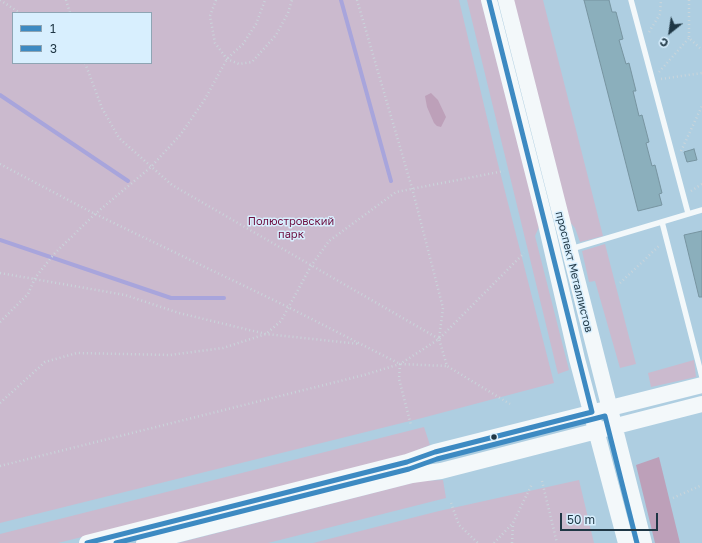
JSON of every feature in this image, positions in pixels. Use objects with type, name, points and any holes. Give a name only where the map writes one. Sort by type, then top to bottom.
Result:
[{"type":"street","name":"проспект Металлистов","points":[[490,0],[626,543]]},
{"type":"street","name":"проспект Металлистов","points":[[506,0],[644,543]]},
{"type":"street","points":[[87,543],[399,464],[435,452],[702,384]]},
{"type":"street","points":[[144,543],[412,475],[442,471],[702,404]]},
{"type":"lane","points":[[631,0],[688,213]]},
{"type":"lane","points":[[569,250],[702,210]]},
{"type":"lane","points":[[662,222],[702,377]]},
{"type":"path","points":[[0,0],[18,12]]},
{"type":"path","points":[[66,0],[70,12]]},
{"type":"path","points":[[216,0],[210,16],[215,43],[226,59],[239,64],[252,62],[276,35],[288,13],[292,0]]},
{"type":"path","points":[[0,322],[28,294],[35,278],[54,254],[95,214],[151,167],[181,134],[205,99],[226,59],[244,44],[256,24],[265,0]]},
{"type":"path","points":[[357,0],[412,188],[442,308],[439,339],[448,366]]},
{"type":"path","points":[[642,42],[660,14],[661,0]]},
{"type":"path","points":[[652,80],[689,38],[688,0]]},
{"type":"path","points":[[689,38],[702,50]]},
{"type":"path","points":[[86,64],[102,108],[119,138],[172,185],[439,339]]},
{"type":"path","points":[[652,80],[702,73]]},
{"type":"path","points":[[671,154],[680,152],[702,106]]},
{"type":"path","points":[[0,164],[95,214],[288,307],[400,364],[448,366],[510,404]]},
{"type":"path","points":[[0,402],[45,362],[77,353],[170,355],[222,348],[266,334],[281,321],[311,266],[328,241],[396,192],[504,171]]},
{"type":"path","points":[[620,283],[667,238]]},
{"type":"path","points":[[0,466],[364,375],[400,364],[439,339],[524,253]]},
{"type":"path","points":[[0,273],[125,295],[179,313],[266,334],[363,345]]},
{"type":"path","points":[[400,364],[399,379],[411,425]]},
{"type":"path","points":[[542,481],[557,543]]},
{"type":"path","points":[[494,543],[513,523],[532,484]]},
{"type":"path","points":[[673,498],[702,485]]},
{"type":"path","points":[[451,503],[459,525],[478,543]]},
{"type":"path","points":[[512,543],[513,523]]},
{"type":"green space","name":"Полюстровский парк","points":[[0,0],[459,0],[498,164],[554,383],[422,418],[0,523]]},
{"type":"green space","points":[[467,0],[481,0],[539,227],[535,236],[569,370],[558,374]]},
{"type":"green space","points":[[512,0],[543,0],[603,236],[580,242],[575,228],[570,222]]},
{"type":"green space","points":[[605,244],[636,364],[620,368],[595,281],[589,282],[582,251]]},
{"type":"green space","points":[[694,360],[696,377],[651,387],[648,373]]},
{"type":"green space","points":[[424,427],[430,445],[403,456],[58,543],[0,543],[0,534]]},
{"type":"green space","points":[[443,480],[446,498],[268,543],[178,543],[420,481]]},
{"type":"green space","points":[[579,480],[594,543],[313,543],[439,511]]},
{"type":"shaded area","points":[[431,93],[438,100],[446,117],[441,127],[434,123],[427,107],[425,96]]},
{"type":"shaded area","points":[[659,457],[680,543],[655,543],[636,465]]},
{"type":"building","points":[[584,0],[609,0],[612,12],[616,12],[623,39],[619,40],[626,64],[629,63],[636,91],[633,91],[639,116],[642,115],[649,142],[646,143],[652,166],[655,165],[662,193],[659,194],[662,205],[638,211]]},
{"type":"building","points":[[694,149],[697,160],[687,162],[684,152]]},
{"type":"building","points":[[702,231],[702,297],[699,297],[684,235]]},
{"type":"waterway","points":[[341,0],[391,181]]},
{"type":"waterway","points":[[0,95],[128,181]]},
{"type":"waterway","points":[[0,240],[171,298],[224,298]]},
{"type":"transit line","name":"1","points":[[87,543],[407,462],[435,452],[592,412],[489,0]]},
{"type":"transit line","name":"3","points":[[116,543],[409,469],[437,459],[605,416],[637,543]]}]
